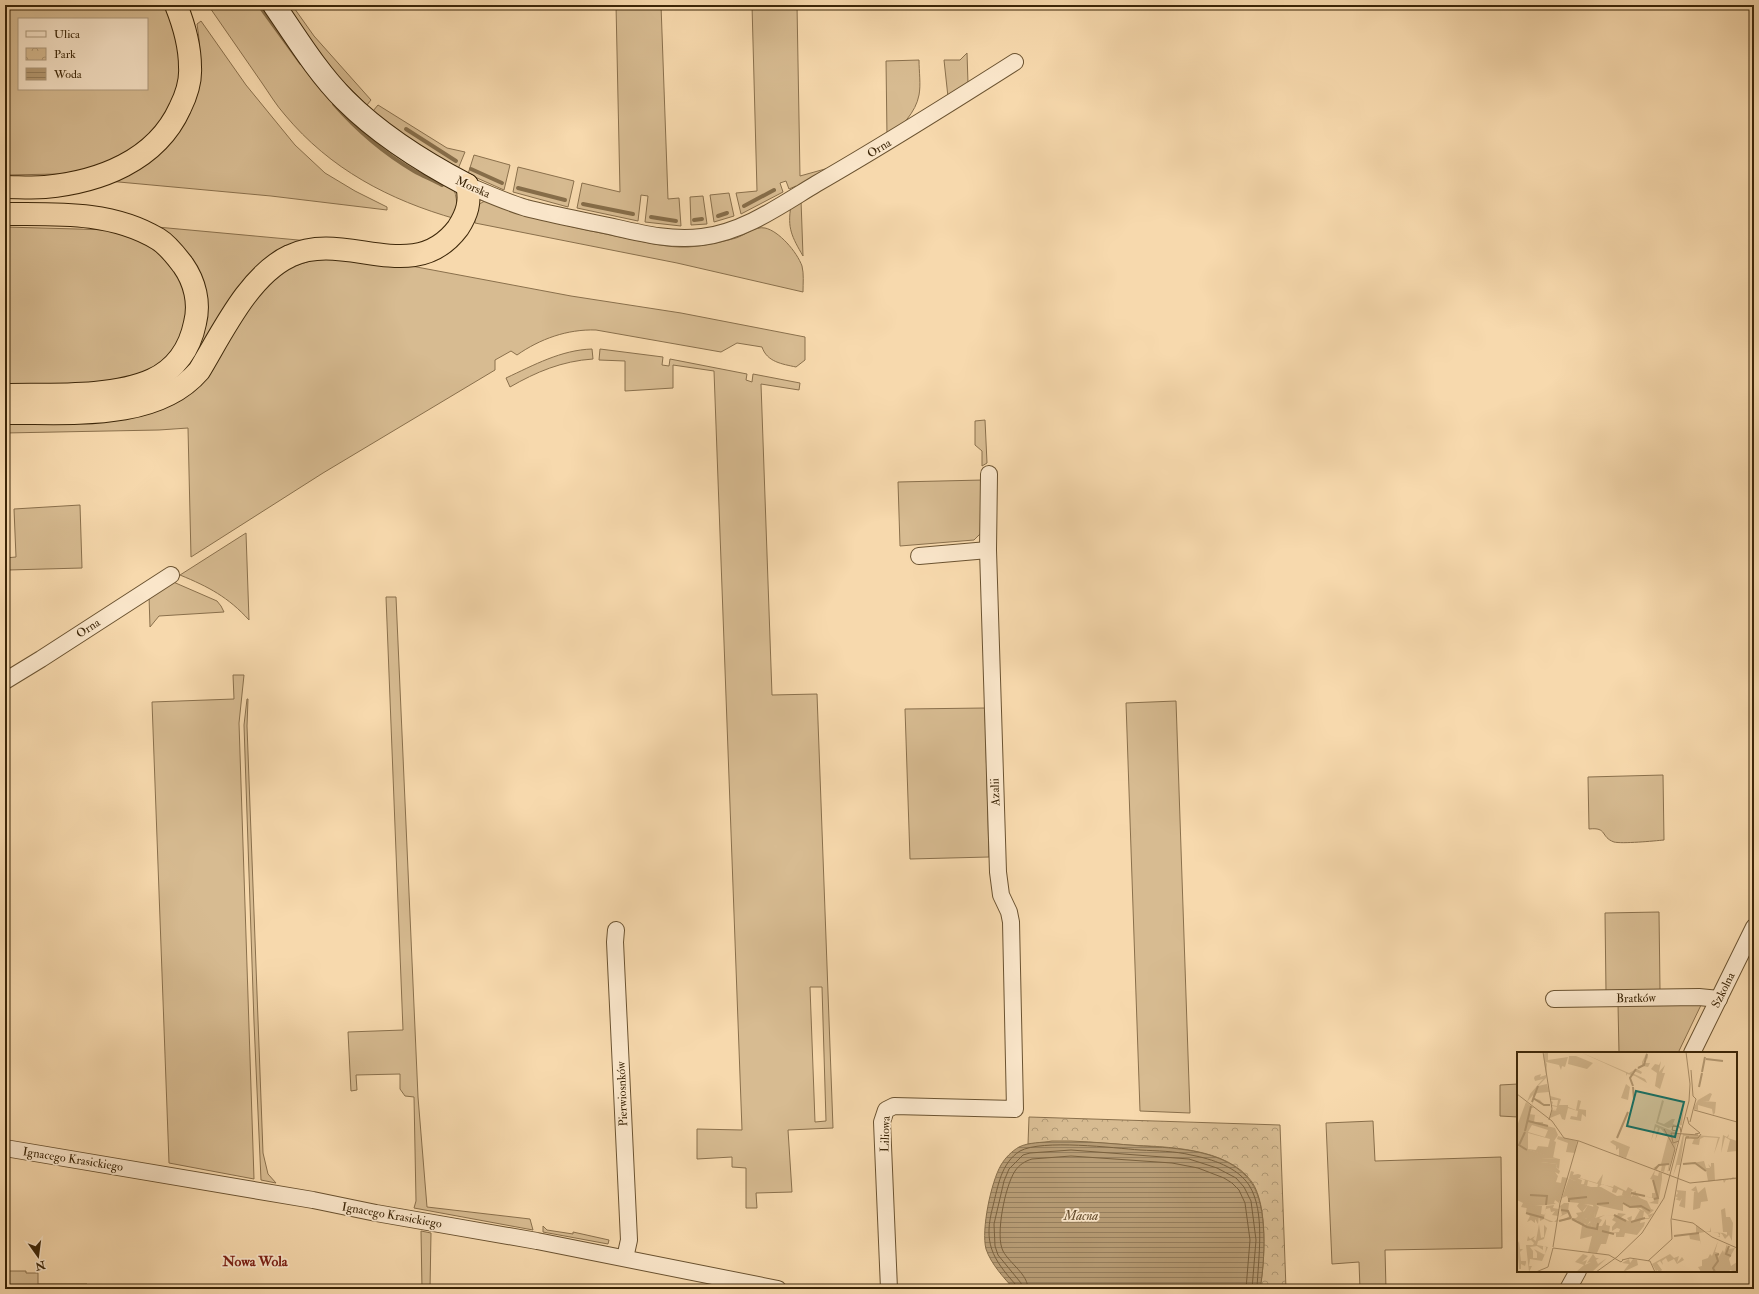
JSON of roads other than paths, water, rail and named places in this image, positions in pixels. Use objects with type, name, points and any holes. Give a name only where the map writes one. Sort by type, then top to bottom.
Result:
[{"type":"highway","points":[[5,187],[44,187],[84,180],[114,171],[141,156],[162,136],[176,117],[185,97],[191,69],[189,46],[176,5]]},
{"type":"highway","points":[[5,413],[121,409],[156,400],[174,393],[192,379],[199,371],[245,296],[258,280],[278,262],[307,249],[336,248],[395,257],[411,256],[435,248],[455,232],[464,218],[469,196],[467,185]]},
{"type":"highway","points":[[5,214],[99,217],[142,231],[159,240],[175,254],[189,273],[196,293],[198,312],[192,338],[181,358],[153,380],[131,388],[104,392],[5,395]]},
{"type":"main road","name":"Morska","points":[[274,5],[321,72],[349,104],[378,130],[414,155],[467,185]]},
{"type":"street","name":"Orna","points":[[740,227],[791,200],[891,141],[1015,62]]},
{"type":"street","name":"Morska","points":[[467,185],[526,208],[664,238],[702,237],[740,227]]},
{"type":"street","name":"Azalii","points":[[989,474],[988,550],[998,872],[1001,895],[1010,912],[1012,922],[1015,1109]]},
{"type":"street","points":[[919,556],[988,550]]},
{"type":"street","name":"Orna","points":[[5,681],[171,575]]},
{"type":"street","name":"Szkolna","points":[[1692,1052],[1754,927]]},
{"type":"street","name":"Pierwiosnków","points":[[616,930],[615,942],[629,1240],[625,1258]]},
{"type":"street","name":"Bratków","points":[[1554,999],[1699,997],[1719,999]]},
{"type":"street","name":"Liliowa","points":[[889,1289],[882,1122],[883,1115],[886,1110],[894,1106],[1015,1109]]},
{"type":"street","name":"Ignacego Krasickiego","points":[[5,1148],[313,1200],[625,1258],[778,1289]]},
{"type":"street","points":[[1569,1289],[1578,1272]]},
{"type":"water","name":"Macna","points":[[1052,1141],[1097,1142],[1186,1150],[1216,1157],[1241,1171],[1251,1182],[1256,1192],[1263,1219],[1264,1249],[1260,1289],[1014,1289],[994,1265],[986,1249],[986,1219],[991,1194],[997,1173],[1001,1165],[1011,1153],[1023,1145]]},
{"type":"waterway","points":[[259,5],[301,63]]},
{"type":"waterway","points":[[334,104],[361,132],[382,149],[414,171],[442,185]]},
{"type":"waterway","points":[[406,129],[456,161]]},
{"type":"waterway","points":[[471,169],[502,183]]},
{"type":"waterway","points":[[518,188],[565,200]]},
{"type":"waterway","points":[[744,206],[774,190]]},
{"type":"waterway","points":[[583,204],[633,214]]},
{"type":"waterway","points":[[718,216],[727,213]]},
{"type":"waterway","points":[[651,217],[676,221]]},
{"type":"waterway","points":[[694,220],[702,219]]},
{"type":"district","name":"Nowa Wola","points":[[255,1261]]}]
